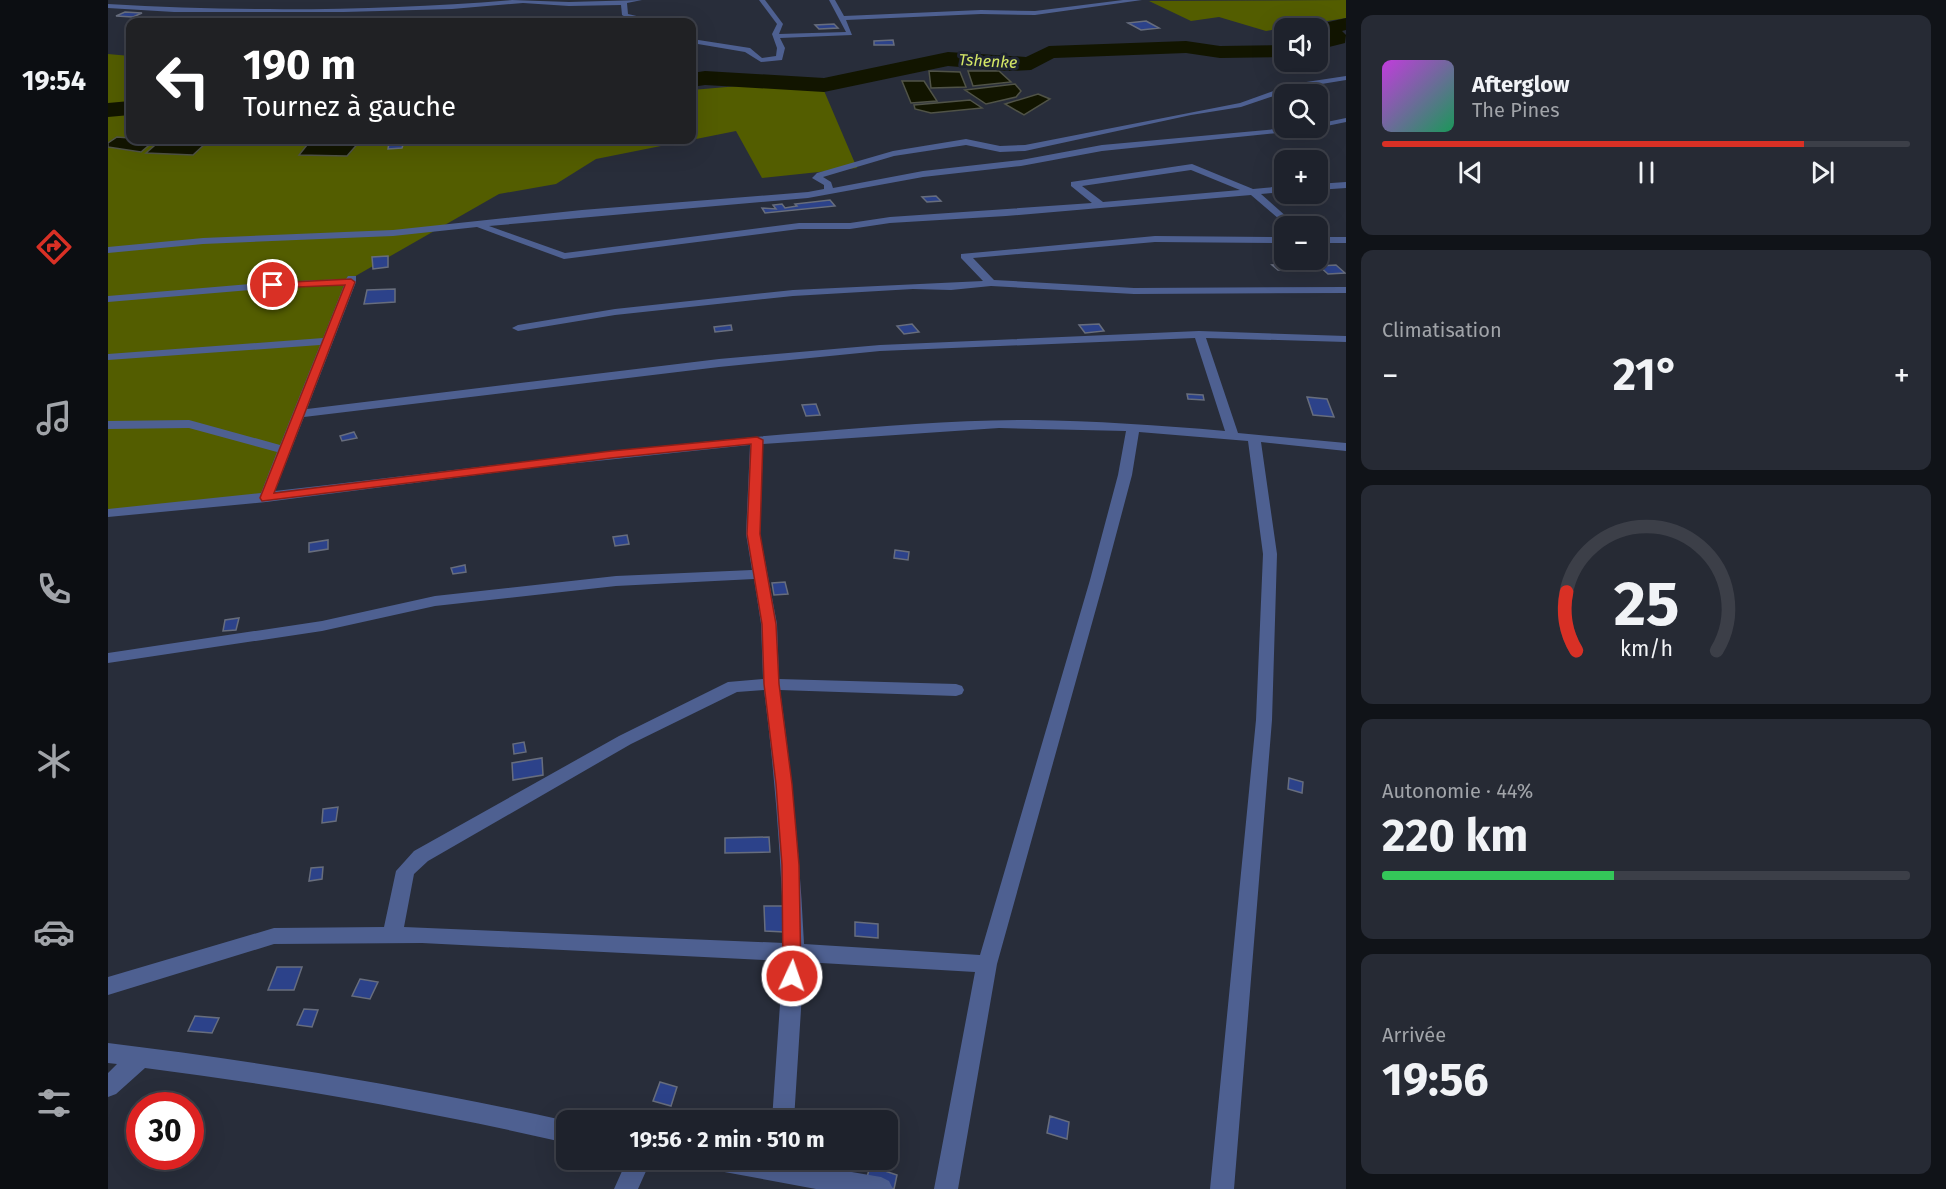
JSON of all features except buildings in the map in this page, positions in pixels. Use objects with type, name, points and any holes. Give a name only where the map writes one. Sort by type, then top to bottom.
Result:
[{"type":"street","points":[[192,10],[206,0]]},
{"type":"street","points":[[108,6],[192,10],[452,7],[523,1],[545,4],[639,0]]},
{"type":"street","points":[[696,42],[747,50],[761,60],[779,58],[781,48],[776,36],[779,20],[762,0]]},
{"type":"street","points":[[776,36],[850,33],[832,0]]},
{"type":"street","points":[[840,18],[981,12],[1035,13],[1139,0]]},
{"type":"street","points":[[610,1],[624,3],[625,15],[635,18]]},
{"type":"street","points":[[829,190],[828,184],[817,178],[902,152],[966,142],[1000,149],[1025,148],[1191,113],[1241,105],[1296,86],[1346,78]]},
{"type":"street","points":[[1328,124],[1346,120]]},
{"type":"street","points":[[108,249],[203,241],[393,232],[582,213],[808,195],[923,174],[1021,163],[1102,148],[1274,131]]},
{"type":"street","points":[[1101,206],[1074,184],[1185,167],[1197,168],[1208,176],[1254,192],[1281,216]]},
{"type":"street","points":[[1328,186],[1346,184]]},
{"type":"street","points":[[477,225],[527,240],[533,245],[564,256],[789,226],[850,226],[890,220],[1101,206],[1274,190]]},
{"type":"street","points":[[991,283],[965,256],[1155,239],[1274,240]]},
{"type":"street","points":[[1328,240],[1346,240]]},
{"type":"street","points":[[108,299],[351,280],[266,498]]},
{"type":"street","points":[[518,327],[615,312],[793,293],[913,286],[951,287],[991,283],[1134,291],[1346,290]]},
{"type":"street","points":[[299,414],[719,363],[880,348],[995,345],[1199,334],[1346,339]]},
{"type":"street","points":[[1199,334],[1233,436]]},
{"type":"street","points":[[108,357],[326,341]]},
{"type":"street","points":[[108,425],[189,424],[284,450]]},
{"type":"street","points":[[108,513],[266,498],[611,455],[757,440],[912,428],[1028,424],[1133,427],[1346,447]]},
{"type":"street","points":[[946,1189],[987,964],[1097,580],[1125,475],[1133,427]]},
{"type":"street","points":[[1222,1189],[1264,720],[1270,554],[1254,438]]},
{"type":"street","points":[[757,440],[753,534],[769,624],[771,684],[789,842],[794,953],[784,1110]]},
{"type":"street","points":[[108,657],[322,626],[435,601],[616,581],[760,574]]},
{"type":"street","points":[[392,935],[405,871],[421,856],[625,740],[734,686],[771,684],[956,690]]},
{"type":"street","points":[[108,986],[274,936],[392,935],[666,945],[987,964]]},
{"type":"street","points":[[108,1053],[262,1073],[442,1104],[556,1130]]},
{"type":"street","points":[[108,1086],[140,1058]]},
{"type":"street","points":[[626,1189],[635,1170]]},
{"type":"street","points":[[802,1170],[881,1189]]},
{"type":"green space","points":[[1346,0],[1346,18],[1328,21],[1328,18],[1274,18],[1274,30],[1266,31],[1219,17],[1191,21],[1149,1]]},
{"type":"green space","points":[[108,54],[126,56],[126,144],[671,144],[596,159],[556,184],[499,194],[352,278],[266,498],[108,513]]},
{"type":"green space","points":[[819,79],[857,168],[762,178],[736,131],[696,139],[696,90]]},
{"type":"shaded area","points":[[929,71],[960,72],[966,87],[931,88]]},
{"type":"shaded area","points":[[968,71],[999,71],[1011,82],[973,86]]},
{"type":"shaded area","points":[[902,81],[924,81],[937,101],[911,103]]},
{"type":"shaded area","points":[[1015,84],[1021,91],[1016,97],[986,104],[965,90]]},
{"type":"shaded area","points":[[1038,94],[1050,99],[1024,115],[1005,104]]},
{"type":"shaded area","points":[[970,100],[982,108],[931,113],[915,109],[914,105]]},
{"type":"shaded area","points":[[117,137],[126,138],[126,144],[150,144],[141,152],[108,147],[108,143]]},
{"type":"shaded area","points":[[156,144],[205,144],[193,155],[146,153]]},
{"type":"shaded area","points":[[308,144],[358,144],[347,156],[299,155]]},
{"type":"waterway","name":"Tshenke","points":[[1328,28],[1346,24]]},
{"type":"waterway","name":"Tshenke","points":[[1328,29],[1338,39],[1328,41]]},
{"type":"waterway","name":"Tshenke","points":[[696,79],[824,85],[948,59],[1008,64],[1031,63],[1049,52],[1186,47],[1220,52],[1274,51]]},
{"type":"waterway","name":"Tshenke","points":[[108,110],[126,108]]},
{"type":"route","points":[[273,285],[351,282],[266,498],[611,455],[757,440],[753,534],[769,624],[771,684],[784,784],[791,865],[794,953],[792,976]]}]
